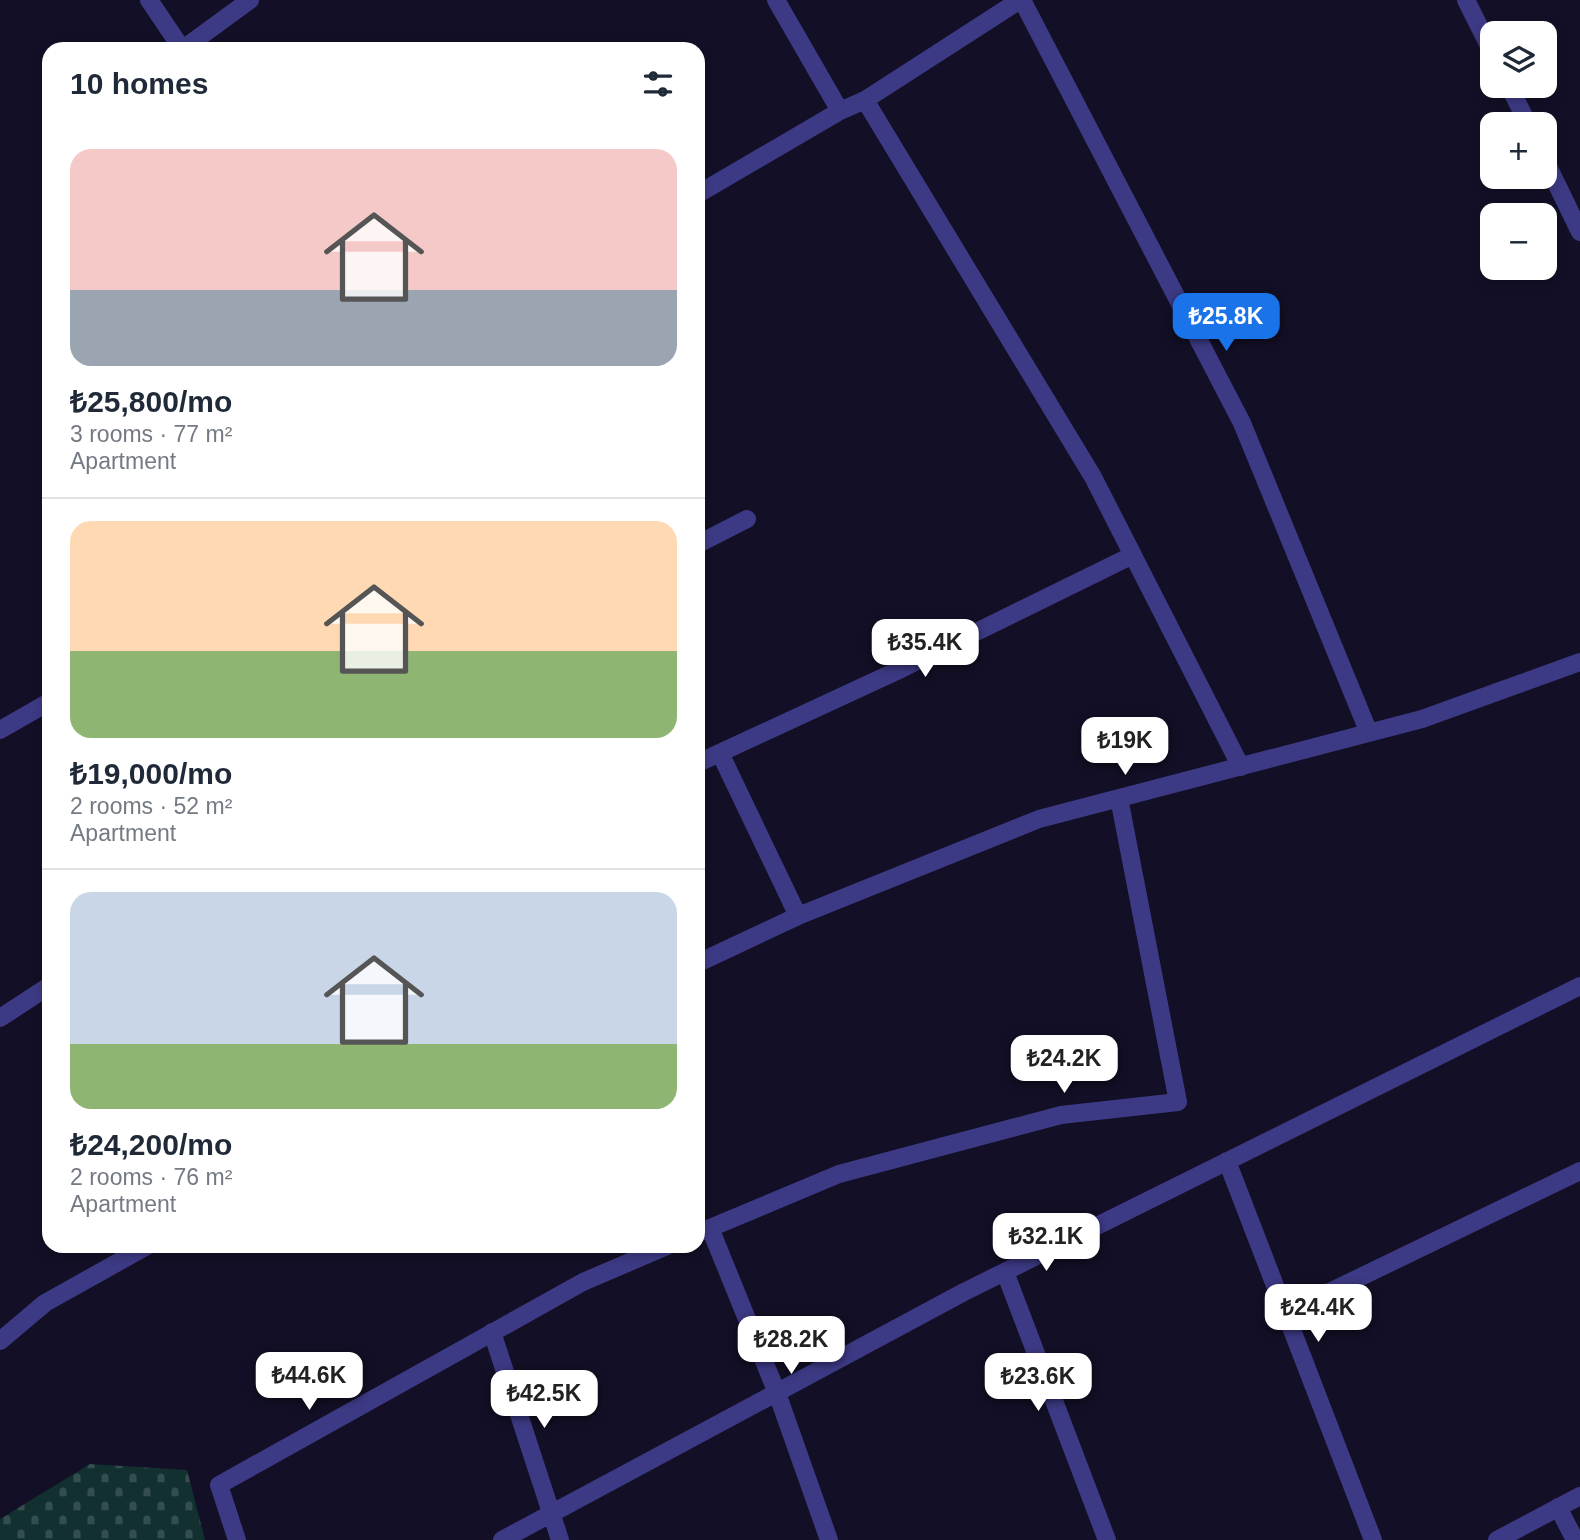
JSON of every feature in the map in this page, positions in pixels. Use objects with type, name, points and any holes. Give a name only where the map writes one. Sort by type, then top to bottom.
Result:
[{"type":"street","points":[[149,0],[178,42]]},
{"type":"street","points":[[193,42],[250,0]]},
{"type":"street","points":[[776,0],[840,111]]},
{"type":"street","points":[[705,190],[840,111],[865,100],[1021,0],[1242,423],[1369,733]]},
{"type":"street","points":[[1466,0],[1480,28]]},
{"type":"street","points":[[865,100],[1093,477],[1241,767]]},
{"type":"street","points":[[1557,185],[1580,232]]},
{"type":"street","points":[[705,540],[747,519]]},
{"type":"street","points":[[705,760],[901,670],[1133,555]]},
{"type":"street","points":[[705,960],[798,916],[1039,820],[1422,719],[1580,662]]},
{"type":"street","points":[[0,730],[42,706]]},
{"type":"street","points":[[720,753],[798,916]]},
{"type":"street","points":[[705,1230],[839,1174],[1061,1115],[1178,1102],[1119,798]]},
{"type":"street","points":[[502,1540],[1005,1272],[1580,986]]},
{"type":"street","points":[[0,1018],[42,991]]},
{"type":"street","points":[[1227,1161],[1373,1540]]},
{"type":"street","points":[[1286,1313],[1580,1171]]},
{"type":"street","points":[[705,1232],[777,1393],[829,1540]]},
{"type":"street","points":[[0,1341],[45,1303],[134,1253]]},
{"type":"street","points":[[237,1540],[219,1485],[583,1282],[651,1253]]},
{"type":"street","points":[[1005,1272],[1107,1540]]},
{"type":"street","points":[[492,1332],[560,1540]]},
{"type":"street","points":[[1497,1540],[1580,1496]]},
{"type":"street","points":[[1558,1507],[1574,1540]]},
{"type":"green space","points":[[90,1464],[187,1470],[205,1540],[0,1540],[0,1519]]}]
